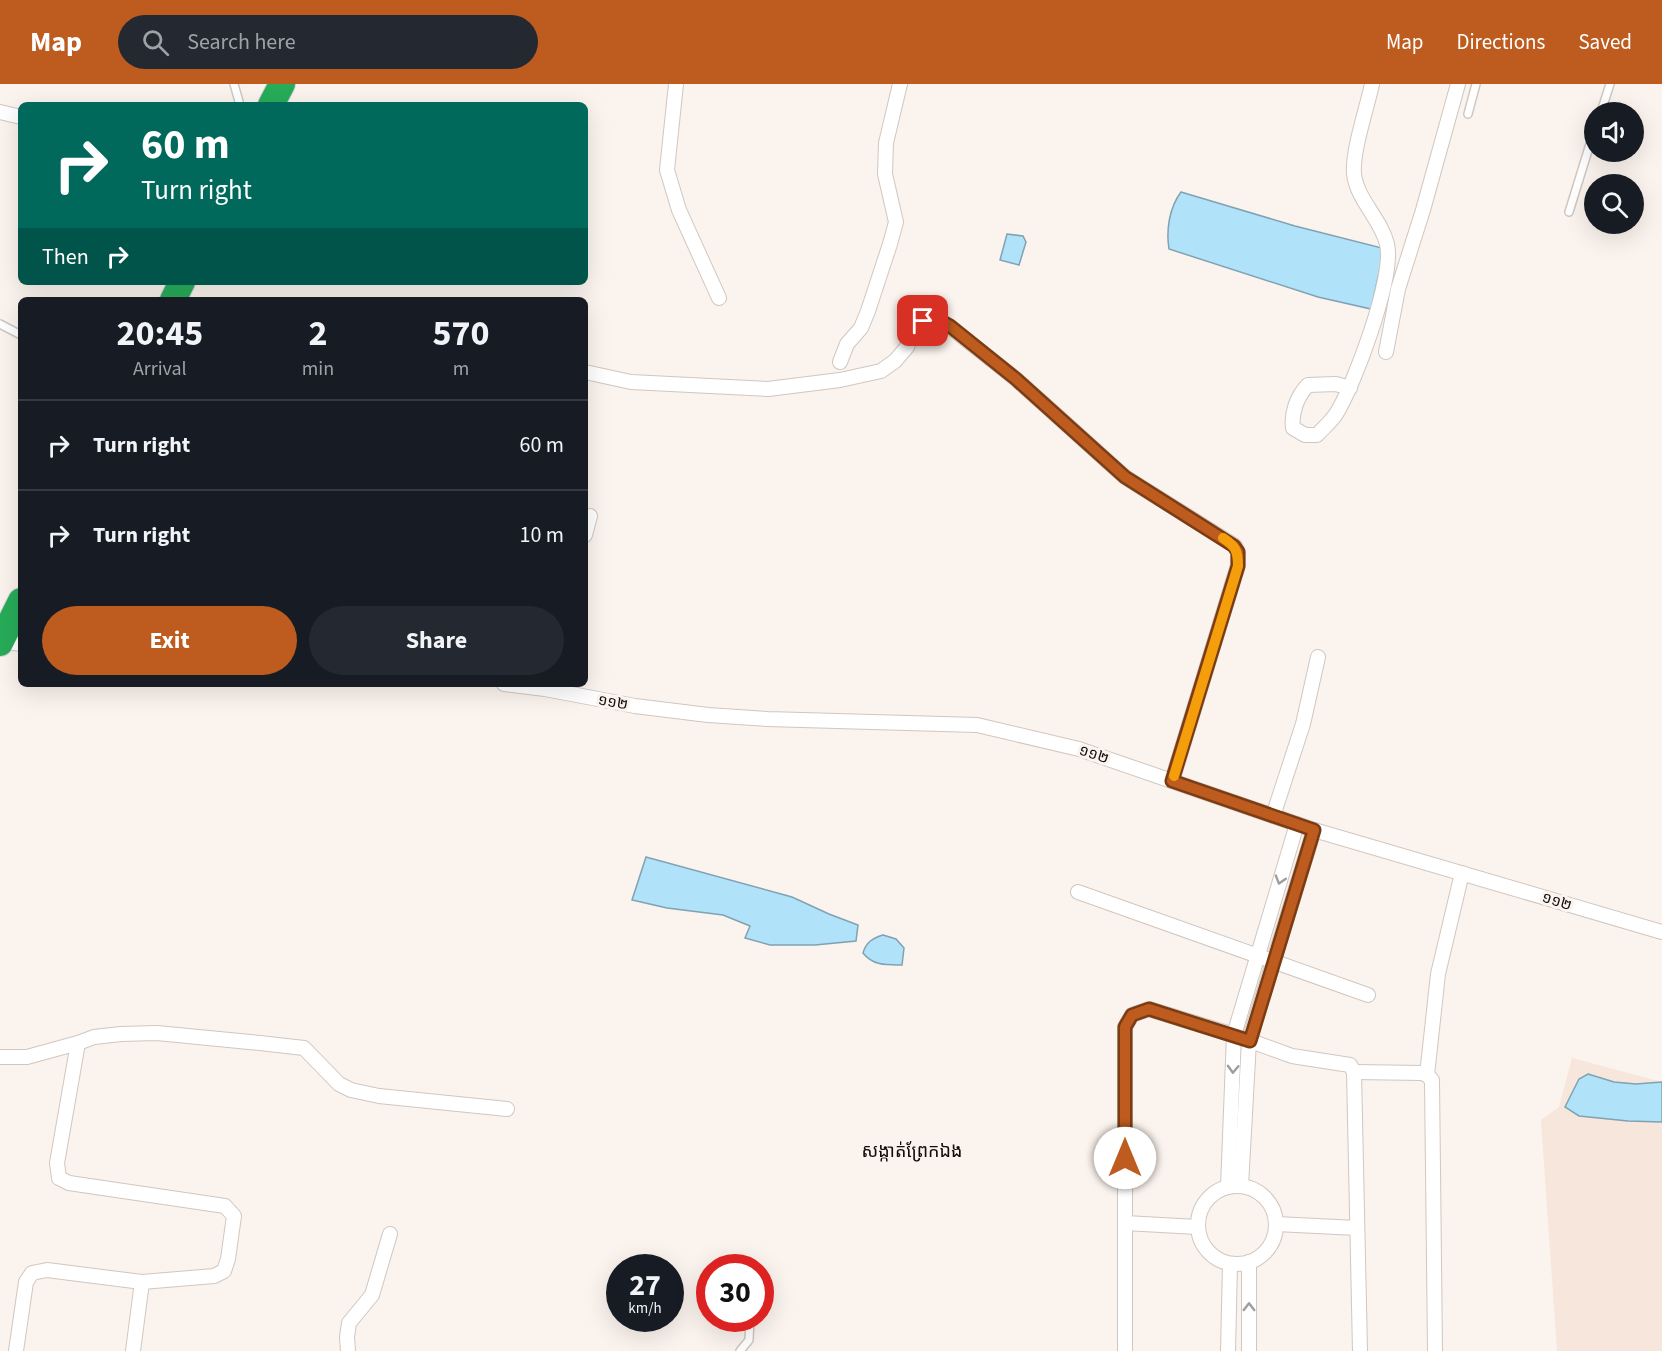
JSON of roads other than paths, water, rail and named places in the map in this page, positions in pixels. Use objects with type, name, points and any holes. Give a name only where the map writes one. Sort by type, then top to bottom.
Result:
[{"type":"highway","points":[[273,102],[282,84]]},
{"type":"highway","points":[[0,642],[18,607]]},
{"type":"street","points":[[676,84],[667,170],[679,210],[718,298]]},
{"type":"street","points":[[840,362],[847,344],[861,328],[868,311],[896,222],[885,174],[886,143],[900,84]]},
{"type":"street","points":[[1350,388],[1336,384],[1308,385],[1301,392],[1292,418],[1293,428],[1305,435],[1317,435],[1335,416],[1350,388],[1368,339],[1388,268],[1387,244],[1369,206],[1360,195],[1355,177],[1355,157],[1372,84]]},
{"type":"street","points":[[1386,352],[1398,289],[1458,84]]},
{"type":"street","points":[[0,112],[18,116]]},
{"type":"street","points":[[588,373],[631,382],[768,389],[840,380],[881,371],[907,347],[913,329],[923,321],[939,320],[950,326],[1016,379],[1125,477],[1234,546],[1238,552],[1238,566],[1172,781]]},
{"type":"street","points":[[588,524],[590,516]]},
{"type":"street","points":[[0,642],[18,644]]},
{"type":"street","points":[[1273,816],[1303,724],[1318,657]]},
{"type":"street","name":"១១២","points":[[545,687],[635,706],[708,715],[767,719],[977,724],[1079,749],[1314,830],[1662,932]]},
{"type":"street","points":[[1234,1186],[1234,1035],[1297,824]]},
{"type":"street","points":[[1234,1186],[1250,1041],[1314,830]]},
{"type":"street","points":[[1428,1075],[1438,974],[1462,873]]},
{"type":"street","points":[[1078,892],[1368,995]]},
{"type":"street","points":[[1125,1351],[1125,1027],[1132,1015],[1149,1009],[1234,1035],[1292,1056],[1350,1065],[1354,1072],[1360,1351]]},
{"type":"street","points":[[0,1057],[27,1057],[94,1037],[158,1033],[304,1048],[339,1084],[351,1090],[379,1096],[507,1109]]},
{"type":"street","points":[[16,1351],[26,1282],[32,1273],[47,1270],[142,1282],[214,1276],[224,1271],[228,1259],[234,1216],[230,1209],[220,1204],[69,1183],[59,1178],[57,1163],[78,1043]]},
{"type":"street","points":[[1354,1072],[1422,1072],[1432,1080],[1435,1351]]},
{"type":"street","points":[[1234,1186],[1252,1189],[1262,1194],[1274,1213],[1276,1224],[1271,1245],[1264,1254],[1250,1262],[1230,1264],[1218,1260],[1207,1251],[1200,1240],[1197,1227],[1199,1213],[1205,1201],[1215,1192],[1234,1186]]},
{"type":"street","points":[[1125,1223],[1197,1227]]},
{"type":"street","points":[[1276,1224],[1357,1228]]},
{"type":"street","points":[[348,1351],[349,1323],[372,1295],[390,1234]]},
{"type":"street","points":[[1249,1351],[1250,1262]]},
{"type":"street","points":[[1228,1351],[1230,1264]]},
{"type":"street","points":[[133,1351],[142,1282]]},
{"type":"lane","points":[[234,84],[239,102]]},
{"type":"lane","points":[[1468,114],[1476,84]]},
{"type":"lane","points":[[1604,102],[1610,84]]},
{"type":"lane","points":[[1569,212],[1585,162]]},
{"type":"lane","points":[[0,324],[18,333]]},
{"type":"lane","points":[[740,1351],[749,1341],[749,1332]]},
{"type":"water","points":[[1181,192],[1295,226],[1382,248],[1383,255],[1371,309],[1318,297],[1169,249],[1169,220]]},
{"type":"water","points":[[1007,234],[1023,236],[1026,242],[1019,265],[1000,260]]},
{"type":"water","points":[[646,857],[792,897],[858,925],[856,941],[815,945],[770,945],[745,938],[750,926],[723,915],[667,908],[632,900]]},
{"type":"water","points":[[883,935],[896,939],[904,948],[902,965],[876,963],[863,953],[870,941]]},
{"type":"water","points":[[1588,1074],[1614,1082],[1636,1084],[1662,1082],[1662,1122],[1579,1116],[1565,1107],[1579,1079]]},
{"type":"district","name":"សង្កាត់ព្រែកឯង","points":[[912,1151]]}]
